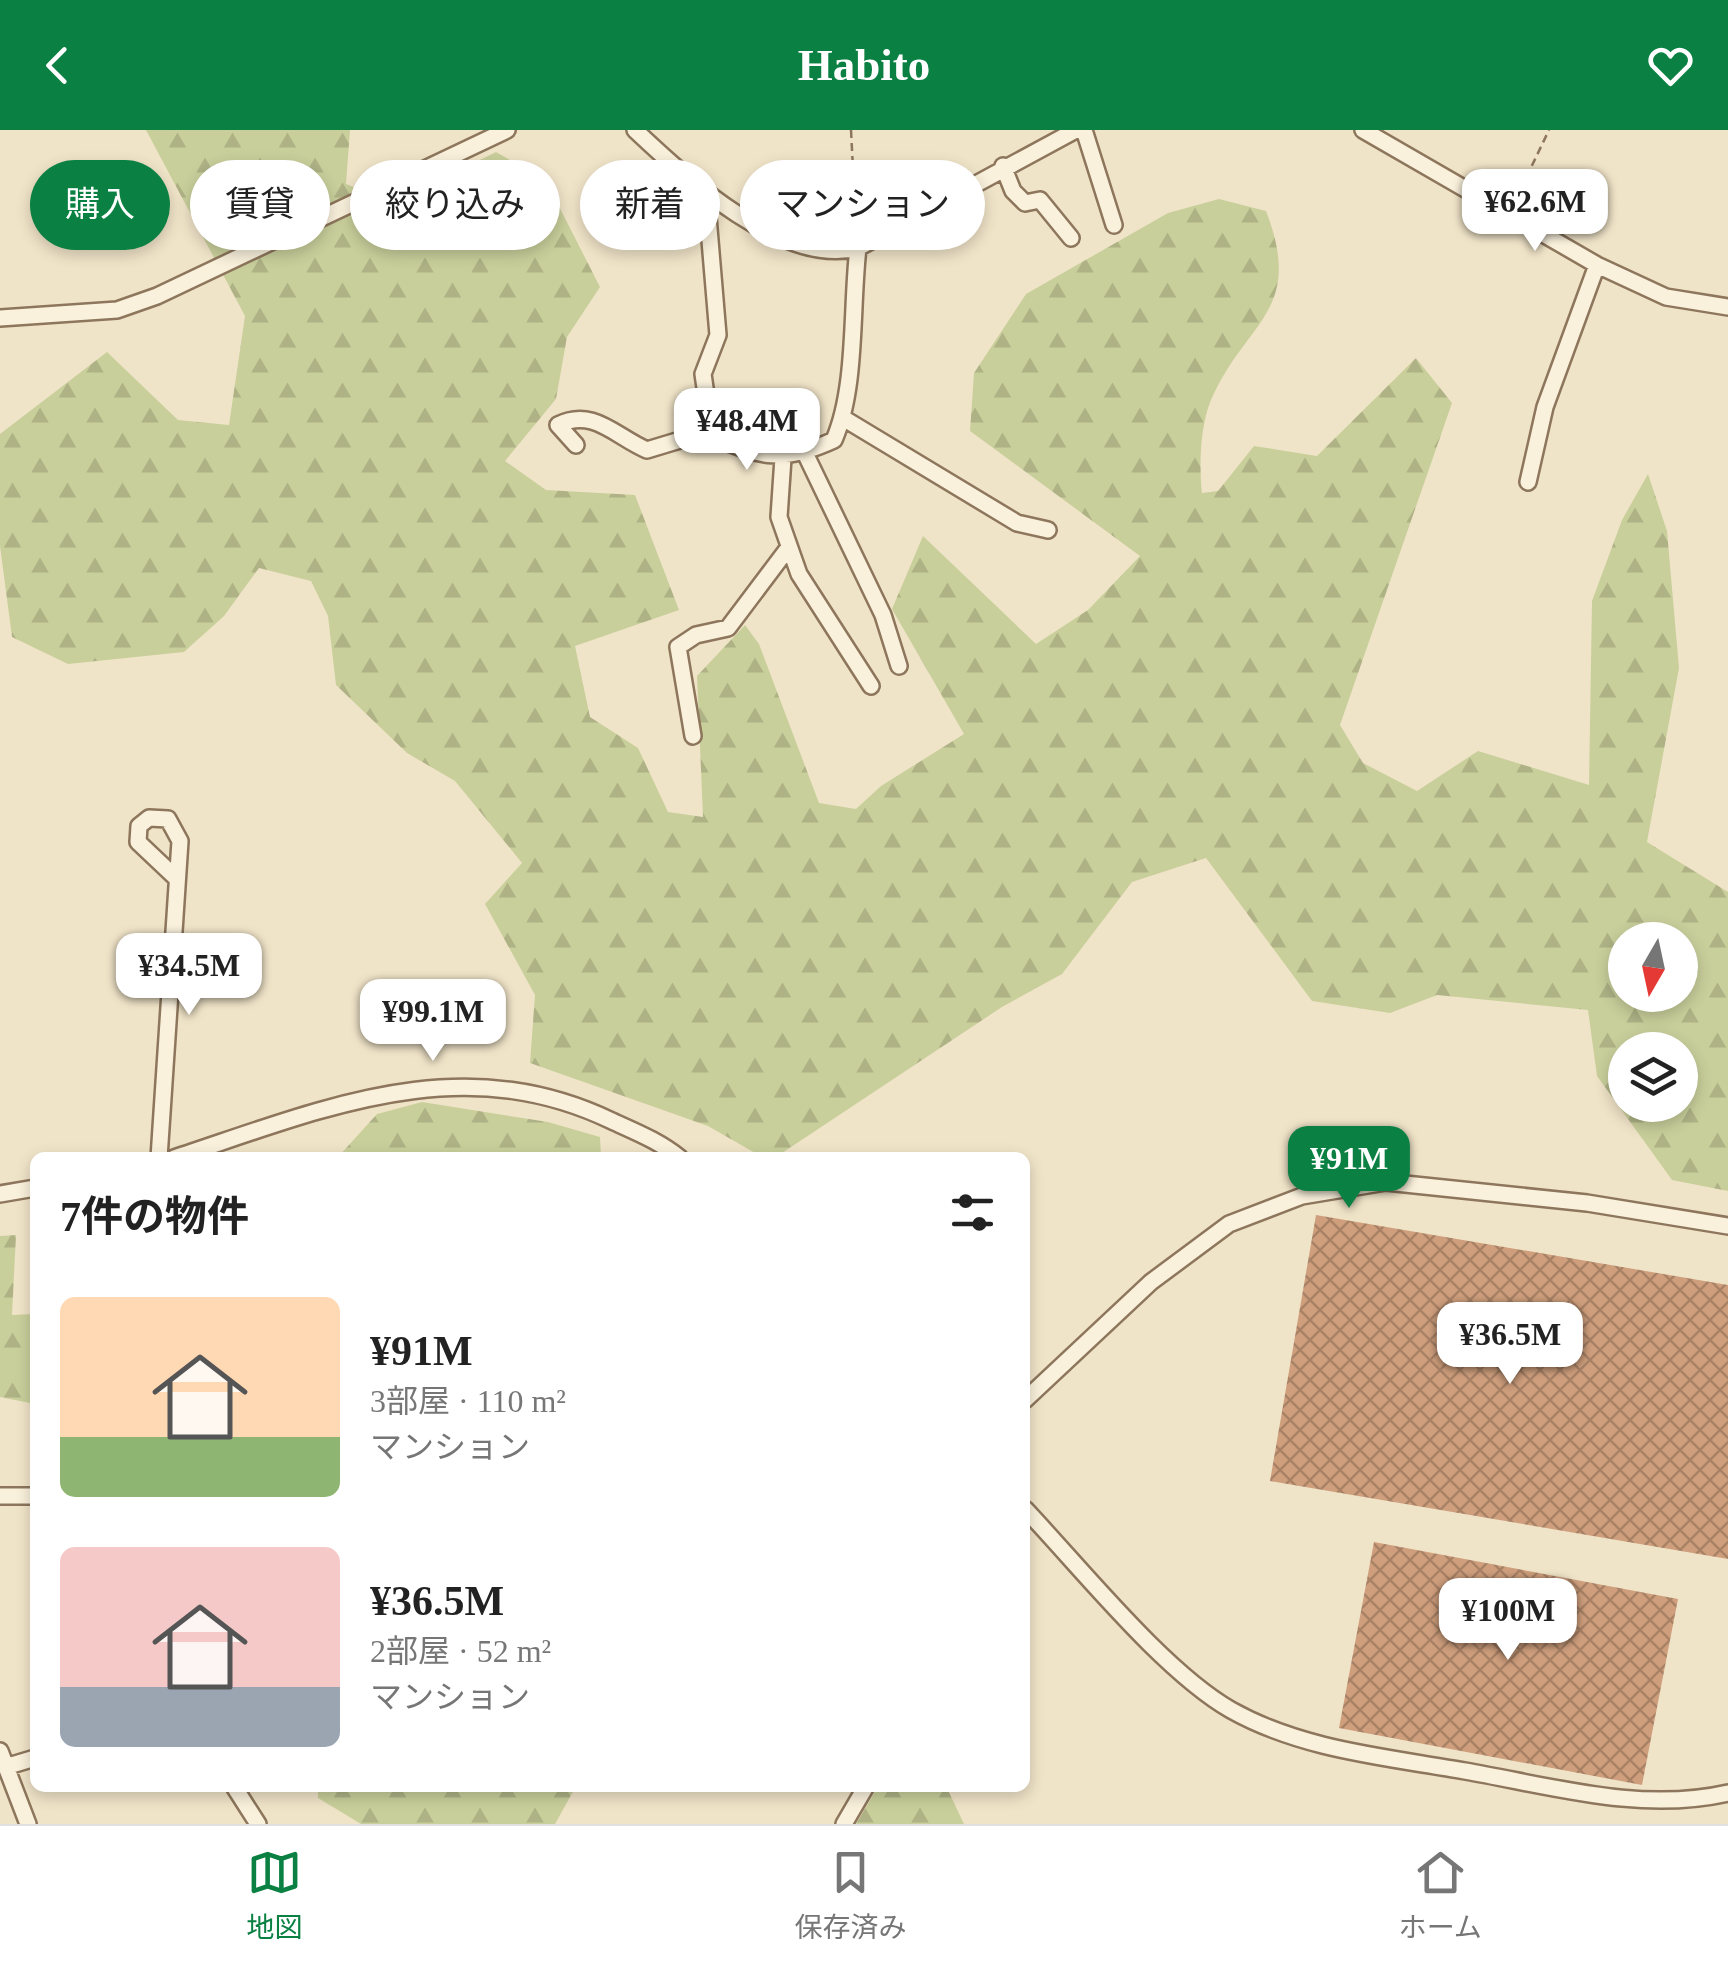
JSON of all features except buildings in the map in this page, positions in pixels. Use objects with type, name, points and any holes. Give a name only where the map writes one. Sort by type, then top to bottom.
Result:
[{"type":"street","points":[[0,318],[117,310],[158,296],[507,130]]},
{"type":"street","points":[[635,130],[669,160]]},
{"type":"street","points":[[985,176],[1076,130]]},
{"type":"street","points":[[1084,130],[1114,225]]},
{"type":"street","points":[[1362,130],[1597,265],[1666,298],[1728,307]]},
{"type":"street","points":[[1003,166],[1016,197],[1025,202],[1040,200],[1071,238]]},
{"type":"street","points":[[711,250],[718,335],[702,374],[710,431],[712,436],[731,445],[782,458],[834,440],[843,418],[858,250]]},
{"type":"street","points":[[1528,482],[1546,406],[1597,265]]},
{"type":"street","points":[[576,445],[558,425],[574,417],[596,420],[647,450],[710,431]]},
{"type":"street","points":[[843,418],[1017,524],[1048,530]]},
{"type":"street","points":[[805,453],[883,615],[900,666]]},
{"type":"street","points":[[782,458],[779,517],[799,574],[871,686]]},
{"type":"street","points":[[692,736],[678,647],[696,635],[728,628],[789,548]]},
{"type":"street","points":[[159,1152],[175,876]]},
{"type":"street","points":[[192,1152],[358,1098],[410,1088],[483,1085],[575,1103],[672,1152]]},
{"type":"street","points":[[1030,1395],[1151,1282],[1229,1224],[1302,1196],[1386,1182],[1587,1202],[1728,1226]]},
{"type":"street","points":[[0,1194],[30,1189]]},
{"type":"street","points":[[0,1496],[30,1496]]},
{"type":"street","points":[[1030,1514],[1188,1680],[1230,1709],[1290,1736],[1616,1798],[1692,1802],[1728,1794]]},
{"type":"street","points":[[28,1824],[2,1759],[30,1758]]},
{"type":"street","points":[[238,1792],[258,1824]]},
{"type":"street","points":[[844,1824],[863,1792]]},
{"type":"path","points":[[851,130],[853,160]]},
{"type":"path","points":[[1509,213],[1549,130]]},
{"type":"green space","points":[[146,130],[350,130],[346,184],[350,186],[350,250],[560,250],[560,208],[600,287],[567,337],[556,399],[505,461],[546,490],[635,495],[679,610],[575,646],[590,717],[638,748],[668,812],[703,817],[697,676],[745,625],[759,644],[819,803],[856,809],[881,786],[964,734],[892,609],[923,536],[1036,644],[1088,610],[1140,556],[970,431],[974,373],[1026,294],[1168,213],[1219,199],[1266,211],[1279,272],[1275,294],[1211,400],[1201,446],[1202,493],[1218,491],[1254,446],[1317,456],[1416,358],[1452,403],[1340,725],[1363,763],[1417,791],[1478,751],[1589,785],[1592,601],[1622,520],[1648,474],[1667,531],[1679,668],[1647,842],[1728,892],[1728,1191],[1672,1180],[1630,1122],[1698,1122],[1698,1032],[1608,1032],[1608,1091],[1597,1076],[1588,1010],[1437,995],[1390,1013],[1312,1001],[1206,858],[1132,882],[1062,974],[1002,1007],[784,1152],[753,1152],[708,1126],[530,1063],[535,995],[485,904],[522,863],[455,781],[407,753],[336,685],[328,616],[311,581],[259,568],[224,616],[184,652],[68,664],[12,637],[0,546],[0,434],[107,352],[178,420],[229,425],[245,316],[210,250],[330,250],[330,160],[190,160],[190,213],[170,175],[170,160],[162,160]]},
{"type":"green space","points":[[496,152],[510,160],[480,160]]},
{"type":"green space","points":[[422,1102],[548,1122],[600,1137],[601,1152],[343,1152],[377,1114]]},
{"type":"green space","points":[[16,1235],[12,1315],[30,1314],[30,1403],[0,1397],[0,1236]]},
{"type":"green space","points":[[318,1792],[573,1792],[555,1824],[361,1824],[318,1798]]},
{"type":"green space","points":[[875,1792],[949,1792],[964,1824],[856,1824]]}]
